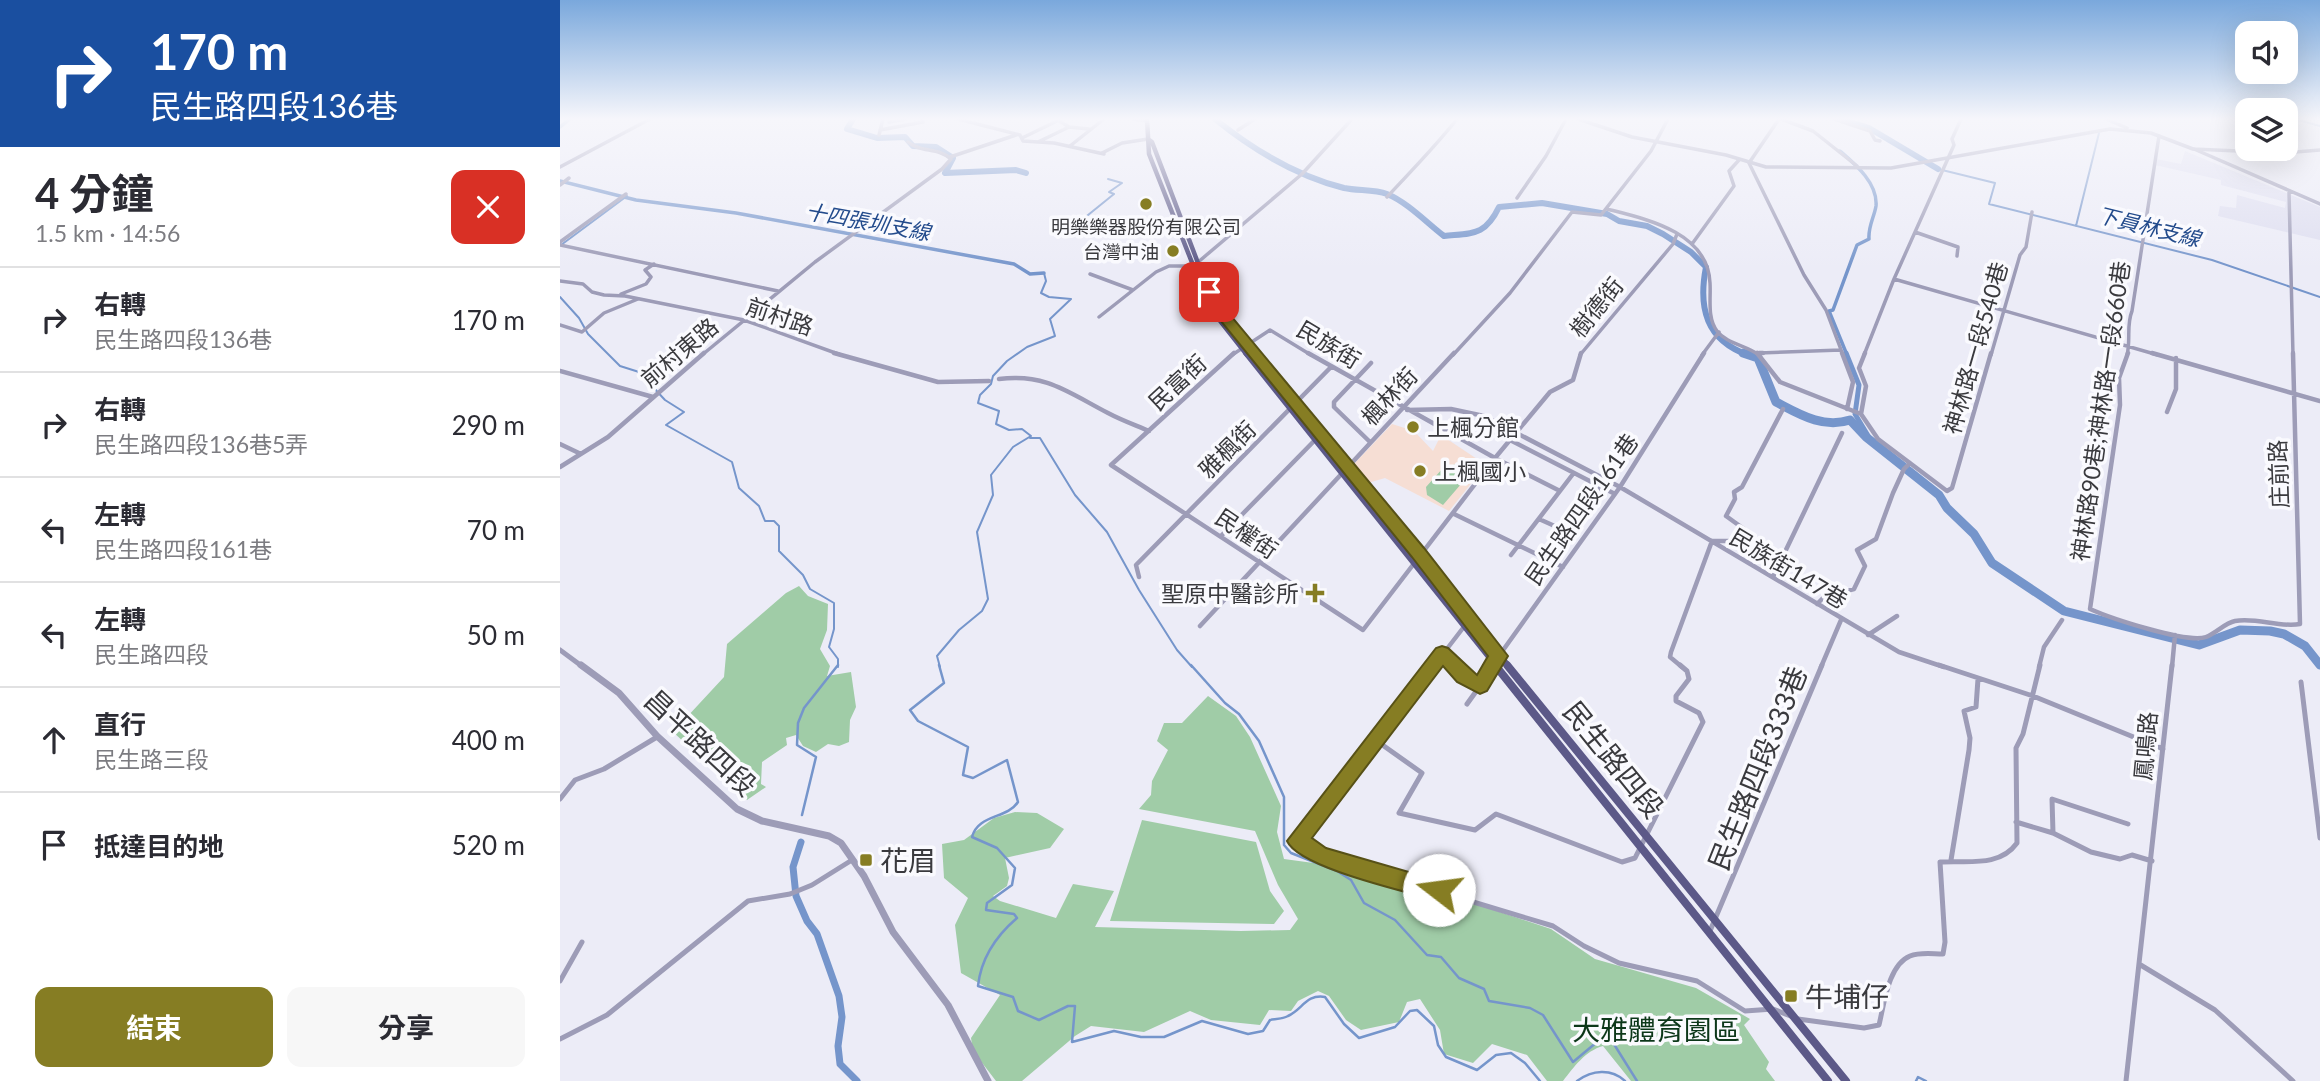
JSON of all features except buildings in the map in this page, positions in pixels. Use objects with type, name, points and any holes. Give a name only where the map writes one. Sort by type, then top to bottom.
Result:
[{"type":"main road","points":[[1155,169],[1195,264],[1216,306],[1244,346],[1344,469]]},
{"type":"main road","points":[[1294,407],[1316,438],[1344,469]]},
{"type":"main road","name":"民生路四段","points":[[1344,469],[1717,920],[1846,1081]]},
{"type":"main road","name":"民生路四段","points":[[1418,559],[1463,628],[1553,735],[1828,1081]]},
{"type":"street","name":"前村東路","points":[[560,467],[608,437],[779,291],[853,232],[941,169]]},
{"type":"street","points":[[1099,317],[1169,265],[1195,264],[1302,174],[1304,169]]},
{"type":"street","points":[[1387,197],[1412,169]]},
{"type":"street","points":[[1517,198],[1537,169]]},
{"type":"street","points":[[1637,169],[1608,208],[1653,222],[1692,243],[1704,258],[1709,271],[1712,323],[1733,345],[1759,353],[1841,349]]},
{"type":"street","points":[[1692,243],[1734,186],[1730,169]]},
{"type":"street","points":[[1752,169],[1804,275],[1826,310],[1853,382],[1847,409]]},
{"type":"street","points":[[1861,414],[1866,386],[1859,369],[1860,361],[1943,169]]},
{"type":"street","name":"神林路90巷;神林路一段660巷","points":[[2154,169],[2132,311],[2127,324],[2130,331],[2125,370],[2119,377],[2120,405],[2090,609],[2113,619],[2175,635]]},
{"type":"street","points":[[2239,169],[2320,204]]},
{"type":"street","points":[[560,185],[569,178]]},
{"type":"street","name":"庄前路","points":[[2175,635],[2205,638],[2233,621],[2272,621],[2290,626],[2300,624],[2290,192]]},
{"type":"street","points":[[560,243],[624,195]]},
{"type":"street","name":"楓林街","points":[[1200,626],[1510,293],[1572,212],[1601,215],[1608,208]]},
{"type":"street","name":"神林路一段540巷","points":[[1910,463],[1947,491],[1952,488],[2003,310],[2020,255],[2026,247],[2032,212]]},
{"type":"street","points":[[1915,232],[1958,247],[1957,256]]},
{"type":"street","name":"樹德街","points":[[1363,630],[1516,431],[1550,392],[1570,383],[1576,374],[1580,354],[1673,244],[1677,234]]},
{"type":"street","points":[[560,243],[657,262],[779,291]]},
{"type":"street","points":[[617,296],[648,283],[651,277],[644,271],[657,262]]},
{"type":"street","points":[[1090,274],[1133,290]]},
{"type":"street","points":[[1894,279],[2320,401]]},
{"type":"street","name":"前村路","points":[[560,281],[583,284],[592,292],[639,298],[744,320],[827,351],[911,373],[921,380],[964,383],[989,381]]},
{"type":"street","points":[[560,325],[582,332],[604,313],[639,298]]},
{"type":"street","name":"民族街","points":[[1270,330],[1495,459],[1560,491]]},
{"type":"street","name":"民富街","points":[[1111,465],[1244,346],[1270,330]]},
{"type":"street","name":"民生路四段161巷","points":[[1467,704],[1492,664],[1620,487],[1719,332]]},
{"type":"street","points":[[1759,353],[1780,382],[1794,385],[1801,391],[1861,414],[1878,439],[1910,463],[1904,469],[1876,539],[1857,550],[1865,566],[1854,589],[1824,597],[1817,604]]},
{"type":"street","points":[[2167,412],[2170,398],[2176,389],[2176,358]]},
{"type":"street","points":[[1370,442],[1334,407],[1334,402],[1371,363]]},
{"type":"street","name":"雅楓街","points":[[1139,577],[1136,565],[1332,367]]},
{"type":"street","points":[[560,371],[653,397]]},
{"type":"street","points":[[999,379],[1015,375],[1063,386],[1105,412],[1149,431]]},
{"type":"street","name":"民族街147巷","points":[[1405,408],[1475,413],[1516,431],[1620,487],[1841,620],[1915,660],[2033,696],[2163,749]]},
{"type":"street","points":[[1374,739],[1422,772],[1399,813],[1475,831],[1496,814],[1622,862],[1629,862],[1634,858],[1703,722],[1699,713],[1676,701],[1676,696],[1689,679],[1689,675],[1670,657],[1712,541],[1742,541],[1744,538],[1744,529],[1726,516],[1735,499],[1734,492],[1742,487],[1783,409]]},
{"type":"street","points":[[1479,424],[1508,442],[1615,494]]},
{"type":"street","points":[[1773,577],[1842,433]]},
{"type":"street","points":[[1221,536],[1316,438]]},
{"type":"street","points":[[560,444],[581,454]]},
{"type":"street","name":"民權街","points":[[1111,465],[1363,630]]},
{"type":"street","points":[[1511,555],[1573,474]]},
{"type":"street","points":[[1535,578],[1601,487]]},
{"type":"street","points":[[1454,514],[1563,567]]},
{"type":"street","points":[[1539,519],[1568,533]]},
{"type":"street","points":[[1868,635],[1897,616]]},
{"type":"street","name":"民生路四段333巷","points":[[1710,931],[1717,920],[1841,620]]},
{"type":"street","points":[[1463,628],[1297,841],[1321,856],[1553,926],[1584,946],[1619,963],[1697,981],[1745,1010],[1773,1009],[1798,1019],[1864,1028],[1879,1025],[1898,969],[1906,958],[1921,953],[1943,954],[1945,942],[1940,862],[1983,861],[2008,855],[2017,843],[2016,748],[2023,734],[2044,647],[2062,620]]},
{"type":"street","name":"鳳鳴路","points":[[2126,1081],[2175,635]]},
{"type":"street","name":"昌平路四段","points":[[560,650],[619,693],[657,736],[737,809],[762,821],[829,836],[841,843],[864,876],[893,932],[948,1005],[988,1081]]},
{"type":"street","points":[[1442,653],[1464,676],[1480,686]]},
{"type":"street","points":[[1951,860],[1969,750],[1970,738],[1964,711],[1976,707],[1978,679]]},
{"type":"street","points":[[2301,682],[2320,838]]},
{"type":"street","points":[[560,799],[575,780],[604,769],[657,736]]},
{"type":"street","points":[[2053,833],[2052,799],[2127,824]]},
{"type":"street","points":[[2016,822],[2053,833],[2091,852],[2120,859],[2132,855],[2152,861]]},
{"type":"street","points":[[560,1039],[607,1016],[748,901],[798,890],[852,860]]},
{"type":"street","points":[[560,981],[582,942]]},
{"type":"street","points":[[2138,964],[2215,1010],[2293,1081]]},
{"type":"shaded area","points":[[2175,169],[2229,169],[2320,207],[2320,240],[2218,216],[2220,206],[2236,208],[2237,195],[2285,208],[2286,202],[2221,185],[2221,180]]},
{"type":"shaded area","name":"上楓國小","points":[[1392,424],[1414,431],[1433,451],[1441,435],[1486,465],[1449,511],[1385,478],[1368,483],[1354,464]]},
{"type":"green space","points":[[1476,460],[1480,462],[1443,505],[1427,495],[1426,487],[1443,468],[1456,464],[1467,470]]},
{"type":"green space","points":[[799,586],[808,596],[828,604],[827,630],[820,649],[830,666],[827,676],[851,672],[856,707],[850,720],[849,742],[839,746],[828,744],[816,752],[803,746],[796,735],[786,738],[787,745],[762,762],[761,784],[766,787],[747,800],[673,732],[724,677],[727,644],[786,593]]},
{"type":"green space","name":"大雅體育園區","points":[[1208,696],[1236,716],[1250,737],[1281,806],[1277,832],[1284,859],[1343,867],[1458,898],[1551,929],[1595,959],[1696,988],[1750,1019],[1744,1025],[1769,1062],[1766,1069],[1775,1081],[1631,1081],[1603,1046],[1585,1056],[1563,1081],[1547,1081],[1527,1055],[1492,1044],[1473,1063],[1444,1054],[1440,1030],[1420,999],[1407,1002],[1399,1022],[1361,1030],[1346,1020],[1329,996],[1318,991],[1298,1001],[1291,1011],[1269,1010],[1260,1025],[1211,1020],[1190,1011],[1144,1032],[1091,1026],[1075,1036],[1022,1081],[996,1081],[973,1051],[971,1038],[1000,995],[961,973],[955,925],[968,898],[944,878],[942,844],[964,840],[994,818],[1015,812],[1037,813],[1064,829],[1050,848],[1005,858],[1009,878],[1007,886],[993,896],[1000,901],[1056,918],[1073,884],[1114,891],[1095,927],[1290,930],[1298,919],[1278,885],[1255,831],[1139,809],[1151,795],[1152,781],[1168,750],[1157,741],[1164,723],[1182,723]]},
{"type":"green space","points":[[1142,820],[1256,842],[1270,891],[1284,911],[1274,924],[1110,921]]},
{"type":"waterway","points":[[947,169],[945,173],[1016,170],[1026,173]]},
{"type":"waterway","points":[[1293,169],[1344,188],[1387,194],[1409,207],[1444,236],[1470,233],[1483,228],[1499,207],[1542,203],[1607,214],[1619,221],[1647,226],[1691,252],[1706,267],[1703,296],[1708,321],[1723,341],[1744,354]]},
{"type":"waterway","points":[[1847,355],[1829,311],[1833,310],[1857,245],[1869,239],[1876,198],[1860,169]]},
{"type":"waterway","name":"下員林支線","points":[[1940,169],[1995,183],[1989,204],[2076,226]]},
{"type":"waterway","points":[[2076,226],[2090,169]]},
{"type":"waterway","points":[[1067,232],[1114,194],[1109,192],[1122,183],[1108,179]]},
{"type":"waterway","name":"十四張圳支線","points":[[560,181],[636,200],[736,213],[1014,264],[1030,274],[1044,273]]},
{"type":"waterway","points":[[561,245],[627,196]]},
{"type":"waterway","name":"下員林支線","points":[[2076,226],[2212,260],[2320,297]]},
{"type":"waterway","points":[[940,667],[937,656],[959,630],[982,611],[988,599],[977,532],[993,495],[991,475],[1013,447],[1031,436],[1022,429],[1009,430],[996,424],[999,411],[978,403],[980,395],[1007,361],[1027,347],[1055,336],[1050,319],[1071,299],[1049,297],[1041,293],[1046,281],[1044,273]]},
{"type":"waterway","points":[[560,297],[579,318],[588,334],[620,366],[639,372],[665,400],[684,412],[666,425],[732,462],[739,488],[759,506],[765,521],[774,521],[779,526],[779,551],[803,575],[810,589],[834,603],[834,629],[829,647],[838,659],[838,665]]},
{"type":"waterway","points":[[1846,353],[1859,385],[1855,414],[1870,439]]},
{"type":"waterway","points":[[1744,354],[1758,358],[1776,402],[1821,421],[1830,423],[1850,420],[1866,437],[1939,495],[1947,508],[1974,534],[1992,563],[2064,611],[2199,645],[2240,630],[2270,631],[2284,634],[2305,646],[2320,665]]},
{"type":"waterway","points":[[1030,438],[1040,438],[1075,495],[1107,532],[1139,590],[1177,650],[1192,667]]},
{"type":"waterway","points":[[802,815],[816,757],[797,745],[798,723],[804,708],[838,665]]},
{"type":"waterway","points":[[939,665],[944,683],[910,710],[918,721],[968,747],[963,775],[973,778],[1007,760],[1018,802],[1007,811],[980,824],[972,837],[997,848],[1015,868],[1012,885],[987,903],[986,910],[1014,914],[1017,918],[1002,932],[991,948],[982,966],[978,986],[1013,997],[1018,1011],[1039,1020],[1068,1006],[1075,1006],[1072,1042],[1114,1031],[1141,1037],[1164,1037],[1202,1021],[1248,1034],[1263,1031],[1270,1020],[1286,1017],[1309,1000],[1319,997],[1325,997],[1344,1024],[1359,1038],[1395,1027],[1410,1011],[1417,1010],[1434,1026],[1438,1045],[1446,1057],[1477,1070],[1496,1055],[1511,1053],[1525,1063],[1540,1081]]},
{"type":"waterway","points":[[1191,665],[1225,703],[1239,714],[1259,741],[1284,797],[1284,845],[1291,853],[1337,871],[1351,880],[1364,903],[1395,920],[1427,955],[1441,957],[1459,978],[1484,989],[1489,1001],[1530,1008],[1543,1015],[1573,1062],[1597,1042],[1612,1041],[1637,1081]]},
{"type":"waterway","points":[[801,842],[793,867],[796,896],[807,921],[817,934],[839,996],[842,1017],[838,1046],[840,1064],[857,1081]]},
{"type":"waterway","points":[[1577,1081],[1601,1072],[1614,1074],[1625,1081]]},
{"type":"waterway","points":[[1916,1081],[1918,1077],[1926,1081]]},
{"type":"place","name":"明樂樂器股份有限公司","points":[[1146,204]]},
{"type":"place","name":"台灣中油","points":[[1173,251]]},
{"type":"place","name":"上楓分館","points":[[1413,427]]},
{"type":"place","name":"上楓國小","points":[[1420,471]]},
{"type":"place","name":"聖原中醫診所","points":[[1315,593]]},
{"type":"place","name":"花眉","points":[[866,860]]},
{"type":"place","name":"牛埔仔","points":[[1791,996]]},
{"type":"route","points":[[1209,292],[1220,312],[1418,552],[1499,656],[1480,686],[1464,676],[1442,653],[1297,841],[1321,856],[1439,890]]}]
